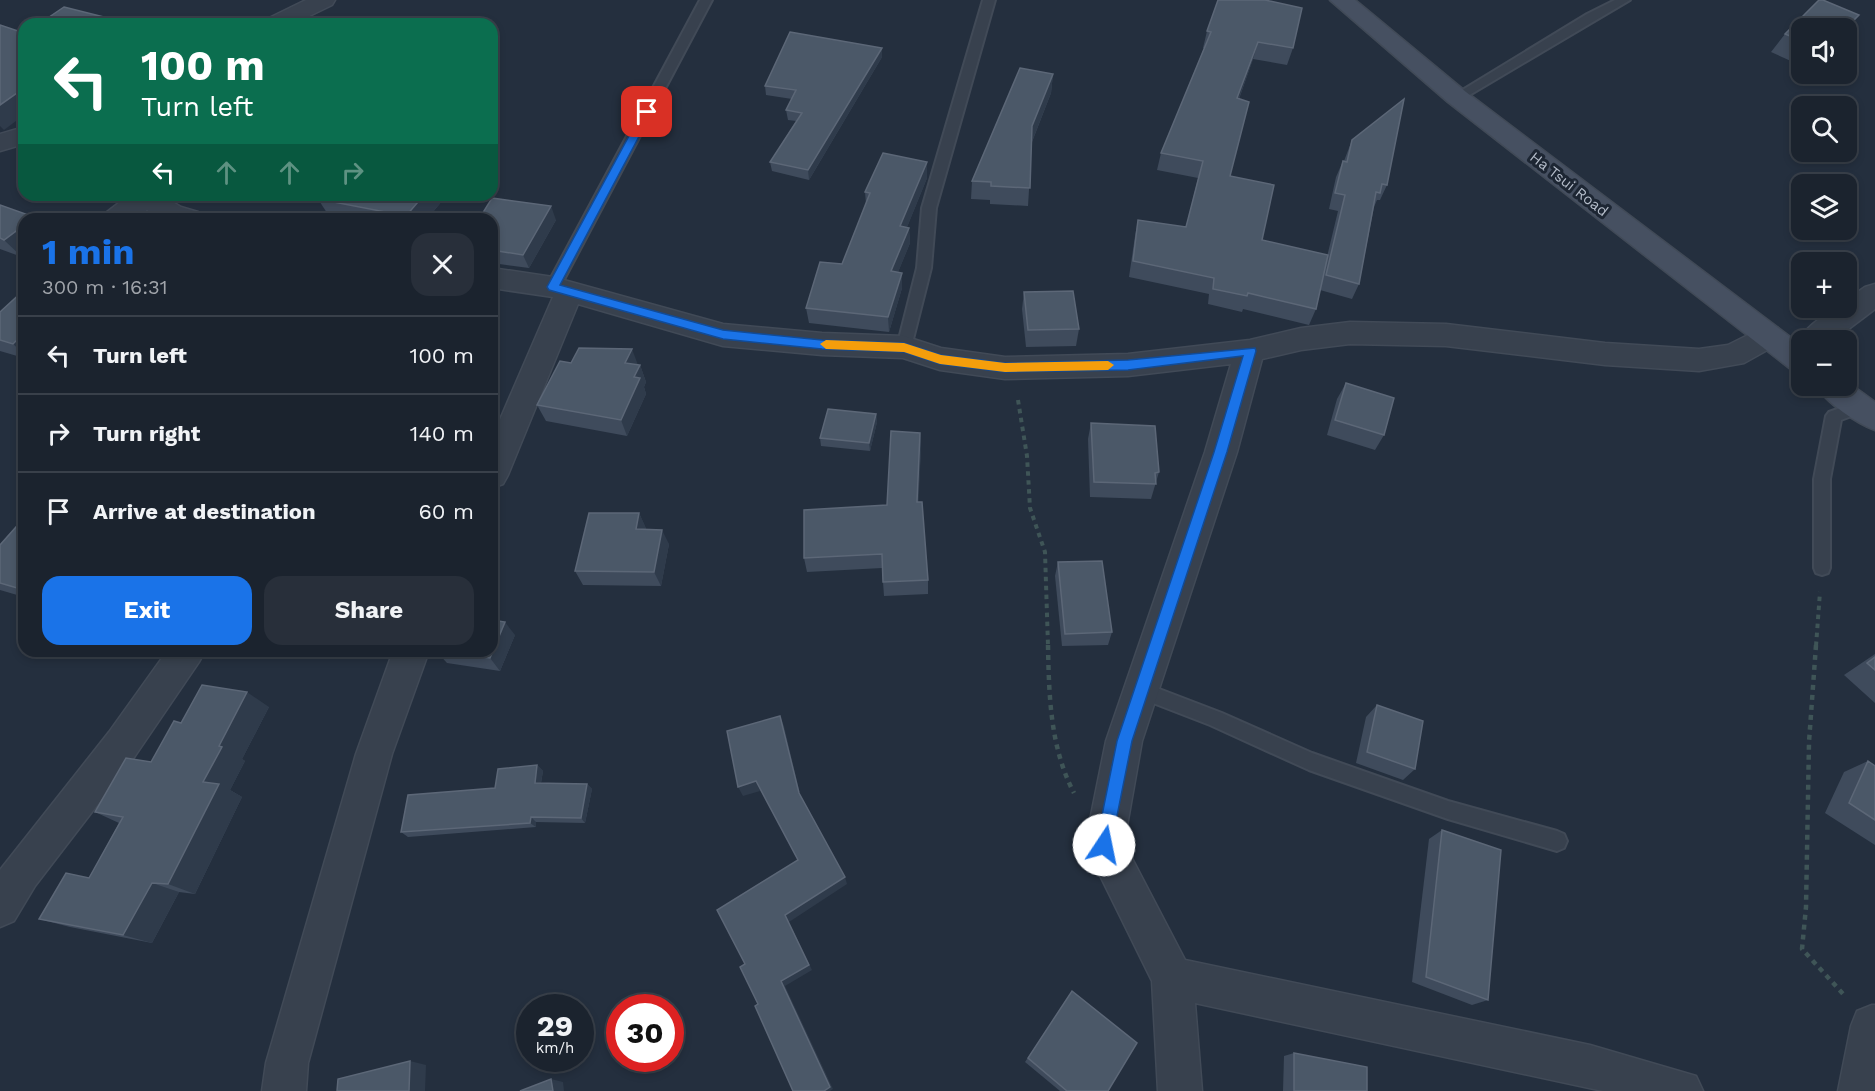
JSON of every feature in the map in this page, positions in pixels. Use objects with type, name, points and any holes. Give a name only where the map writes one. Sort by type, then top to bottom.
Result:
[{"type":"street","points":[[287,18],[324,0]]},
{"type":"street","name":"Ha Tsui Road","points":[[1341,0],[1457,97],[1768,336],[1791,347]]},
{"type":"street","points":[[124,213],[139,201]]},
{"type":"street","points":[[152,201],[170,213]]},
{"type":"street","points":[[498,279],[561,289],[723,335],[822,344],[904,347],[940,359],[1005,368],[1128,365],[1250,351],[1301,339],[1350,333],[1446,335],[1605,354],[1699,360],[1734,355],[1768,336]]},
{"type":"street","points":[[498,459],[561,289]]},
{"type":"street","points":[[1830,330],[1875,294]]},
{"type":"street","points":[[1180,1091],[1172,978],[1104,845],[1124,741],[1221,452],[1250,351]]},
{"type":"street","points":[[1846,396],[1868,412]]},
{"type":"street","points":[[0,907],[21,872],[122,744],[183,657]]},
{"type":"street","points":[[284,1091],[287,1063],[371,765],[409,657]]},
{"type":"street","points":[[1172,978],[1590,1065],[1681,1091]]},
{"type":"street","points":[[1860,1091],[1873,1026]]},
{"type":"lane","points":[[561,289],[706,0]]},
{"type":"lane","points":[[904,347],[924,268],[928,208],[989,0]]},
{"type":"lane","points":[[1457,97],[1591,16],[1624,0]]},
{"type":"lane","points":[[1822,568],[1822,479],[1834,416],[1868,412]]},
{"type":"lane","points":[[1141,690],[1216,719],[1320,765],[1448,810],[1557,841]]},
{"type":"path","points":[[1005,368],[1019,401],[1027,456],[1030,508],[1045,552],[1050,717],[1066,778],[1104,845]]},
{"type":"path","points":[[1822,568],[1809,742],[1806,907],[1802,949],[1873,1026]]},
{"type":"building","points":[[1218,0],[1265,0],[1302,8],[1293,48],[1258,42],[1237,98],[1249,102],[1230,176],[1274,185],[1262,240],[1328,255],[1316,309],[1248,293],[1247,296],[1213,289],[1214,278],[1133,261],[1138,220],[1186,227],[1203,161],[1161,153],[1211,32],[1207,31]]},
{"type":"building","points":[[1819,0],[1859,15],[1856,18],[1801,18]]},
{"type":"building","points":[[64,7],[108,18],[48,18]]},
{"type":"building","points":[[0,25],[18,31],[18,92],[0,105]]},
{"type":"building","points":[[1791,28],[1791,36],[1785,34]]},
{"type":"building","points":[[790,32],[882,48],[808,170],[770,162],[802,113],[786,110],[796,90],[765,86]]},
{"type":"building","points":[[1020,68],[1053,74],[1032,126],[1030,188],[991,186],[991,182],[972,181]]},
{"type":"building","points":[[1404,99],[1387,185],[1382,184],[1380,193],[1376,192],[1359,284],[1326,275],[1345,195],[1335,193],[1343,161],[1347,162],[1352,140]]},
{"type":"building","points":[[883,153],[927,162],[900,226],[909,228],[891,271],[902,273],[888,317],[806,308],[820,262],[842,264],[870,193],[865,192]]},
{"type":"building","points":[[498,199],[551,206],[523,255],[498,251],[498,213],[483,213],[490,201],[498,201]]},
{"type":"building","points":[[328,201],[419,201],[409,213],[390,213]]},
{"type":"building","points":[[0,205],[23,213],[18,213],[18,230],[4,240],[0,238]]},
{"type":"building","points":[[1073,291],[1079,329],[1028,330],[1024,292]]},
{"type":"building","points":[[18,296],[18,339],[13,344],[0,340],[0,312]]},
{"type":"building","points":[[579,348],[632,349],[625,363],[640,365],[634,377],[640,378],[621,420],[537,405],[560,361],[571,363]]},
{"type":"building","points":[[1346,383],[1394,398],[1384,435],[1335,420]]},
{"type":"building","points":[[828,409],[876,414],[869,443],[820,438]]},
{"type":"building","points":[[1091,423],[1155,426],[1159,472],[1155,473],[1156,484],[1094,482]]},
{"type":"building","points":[[891,431],[920,433],[917,502],[922,502],[928,580],[883,582],[882,554],[804,558],[804,510],[887,505]]},
{"type":"building","points":[[589,513],[639,513],[636,529],[662,530],[654,572],[575,571]]},
{"type":"building","points":[[18,525],[18,588],[0,583],[0,545]]},
{"type":"building","points":[[1102,561],[1112,632],[1065,634],[1058,562]]},
{"type":"building","points":[[498,621],[505,622],[498,639]]},
{"type":"building","points":[[1875,657],[1875,670],[1867,663]]},
{"type":"building","points":[[202,685],[247,692],[203,782],[219,784],[168,884],[152,883],[123,935],[39,919],[66,873],[89,878],[123,817],[95,812],[126,758],[151,762],[174,721],[181,723]]},
{"type":"building","points":[[1377,705],[1423,721],[1415,769],[1367,752]]},
{"type":"building","points":[[780,716],[799,793],[845,877],[785,915],[809,965],[781,981],[830,1087],[824,1091],[793,1091],[755,1006],[758,1004],[740,967],[745,964],[717,910],[798,860],[756,781],[738,787],[727,731]]},
{"type":"building","points":[[1868,761],[1875,766],[1875,820],[1849,803]]},
{"type":"building","points":[[537,765],[535,783],[587,784],[581,818],[531,817],[530,823],[401,832],[408,795],[495,788],[498,769]]},
{"type":"building","points":[[1442,830],[1501,850],[1488,1000],[1426,977]]},
{"type":"building","points":[[1072,991],[1137,1043],[1108,1091],[1067,1091],[1028,1058]]},
{"type":"building","points":[[1294,1053],[1367,1067],[1367,1091],[1294,1091]]},
{"type":"building","points":[[410,1061],[409,1091],[337,1091],[338,1079]]},
{"type":"building","points":[[551,1079],[553,1091],[520,1091]]},
{"type":"slow traffic","points":[[826,344],[904,347],[940,359],[1005,368],[1108,365]]},
{"type":"route","points":[[647,112],[553,287],[723,335],[822,344],[904,347],[940,359],[1005,368],[1128,365],[1250,351],[1221,452],[1124,741],[1104,845]]}]
